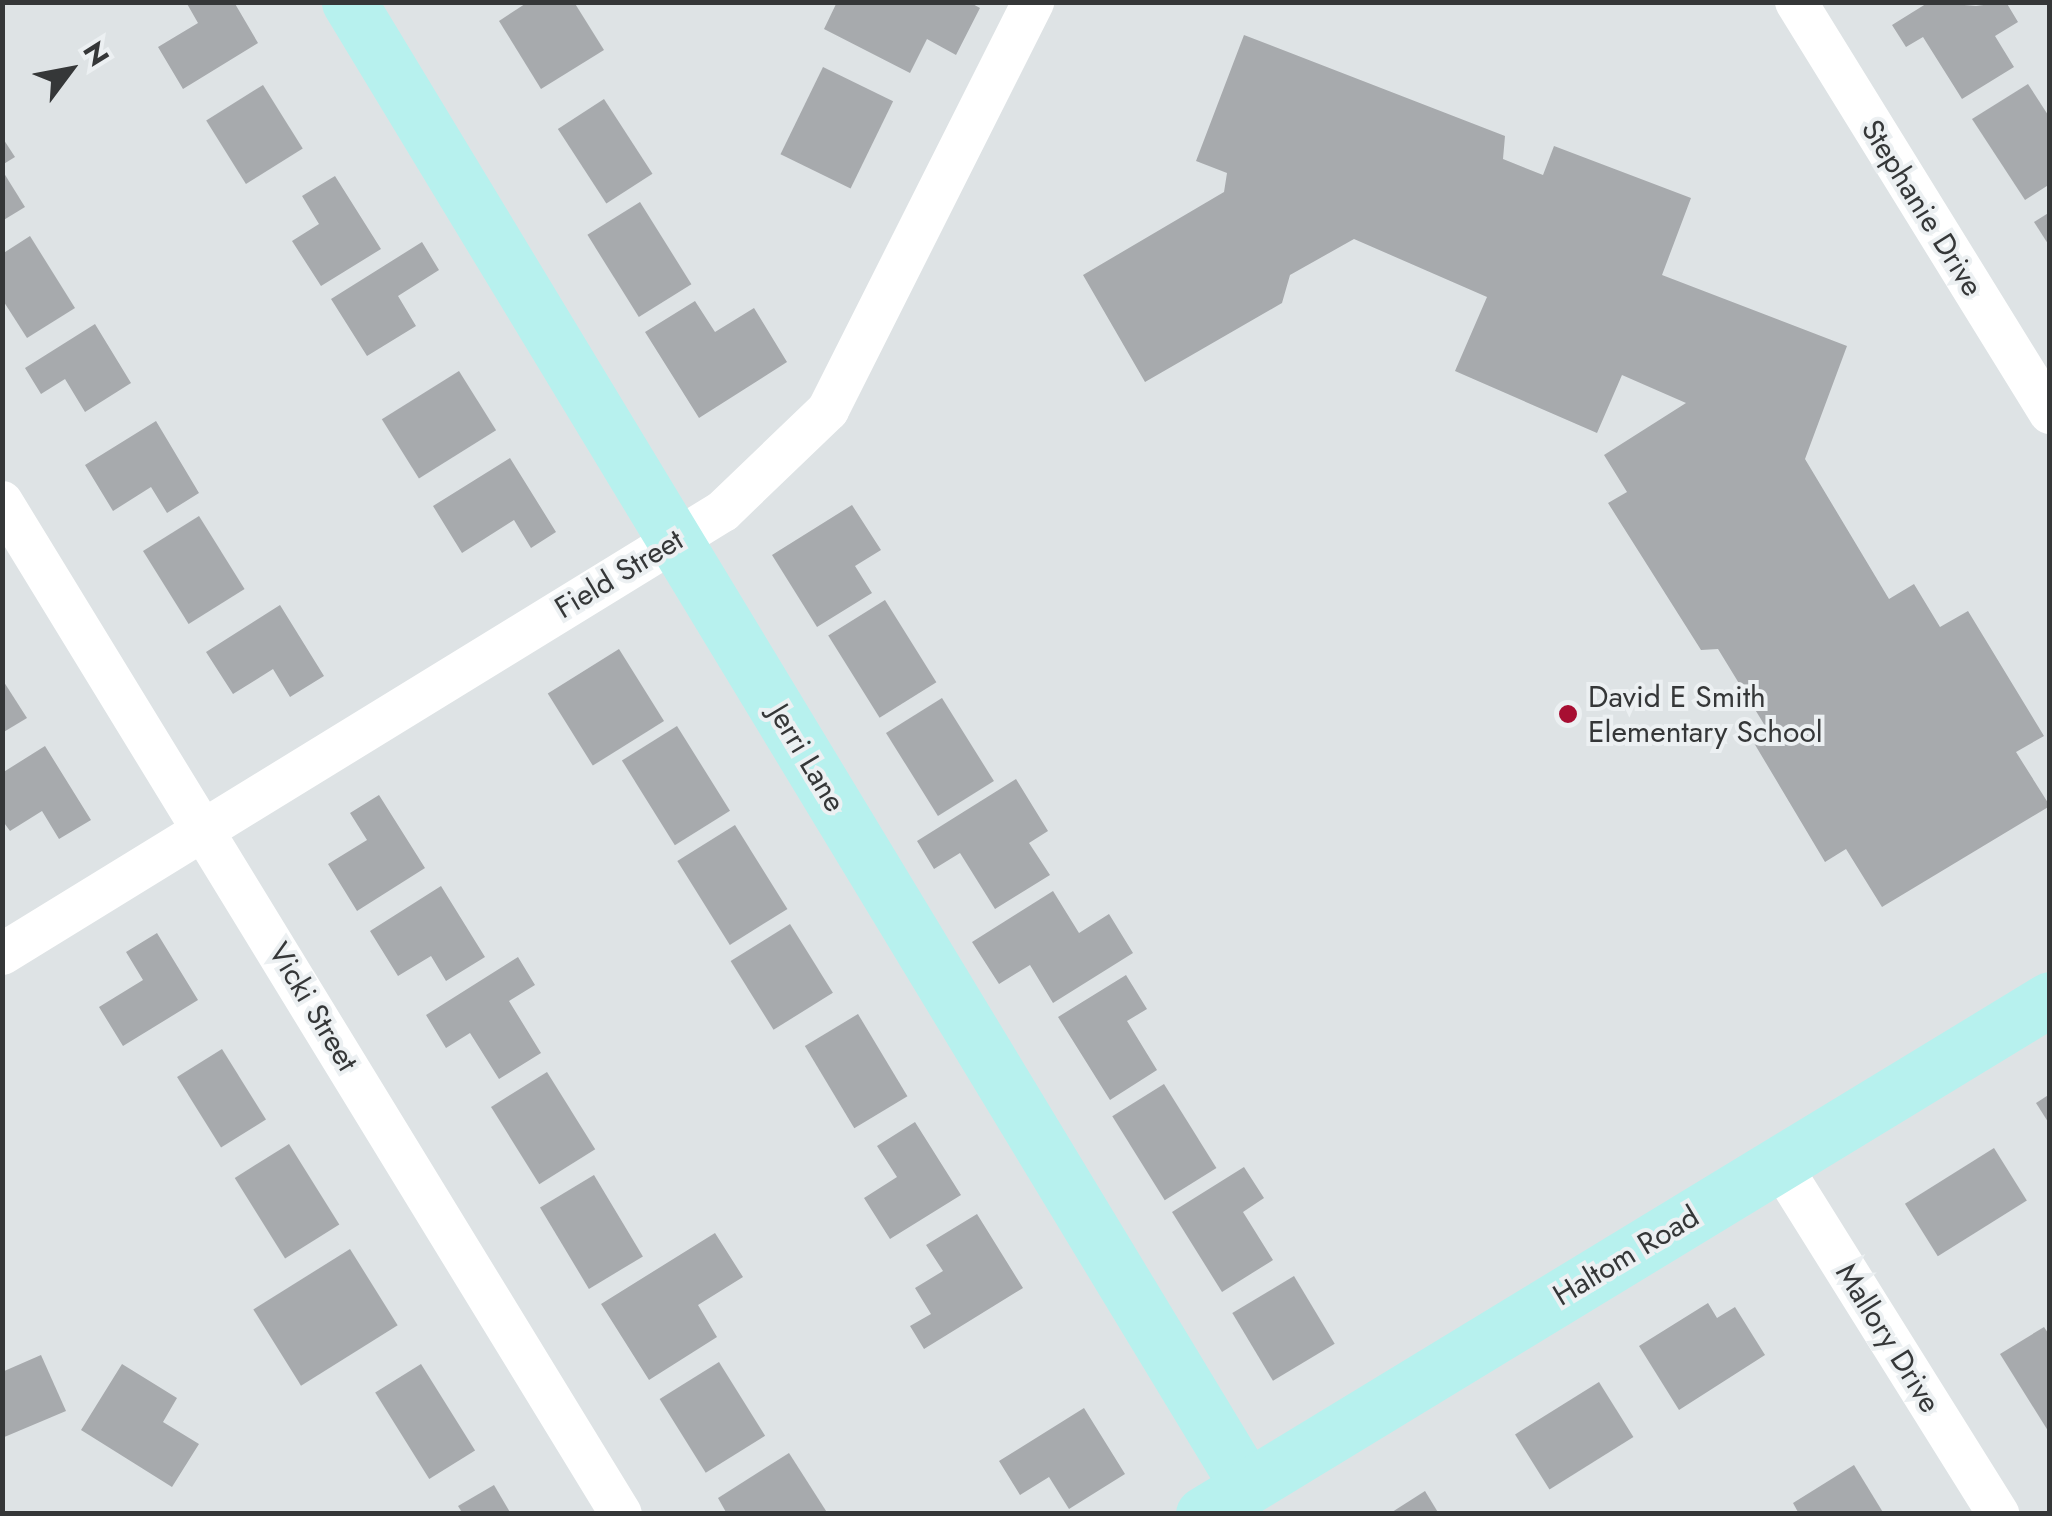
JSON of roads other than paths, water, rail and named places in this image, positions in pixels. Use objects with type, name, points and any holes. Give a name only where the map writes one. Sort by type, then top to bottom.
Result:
[{"type":"street","name":"Field Street","points":[[2,954],[723,511],[828,410],[1033,2]]},
{"type":"street","name":"Stephanie Drive","points":[[1796,2],[2050,413]]},
{"type":"street","name":"Jerri Lane","points":[[367,10],[1238,1504]]},
{"type":"street","name":"Vicki Street","points":[[2,502],[621,1514]]},
{"type":"street","name":"Haltom Road","points":[[1238,1504],[1779,1164],[2050,999]]},
{"type":"street","name":"Mallory Drive","points":[[1779,1164],[1998,1514]]},
{"type":"place","name":"David E Smith Elementary School","points":[[1568,714]]}]
